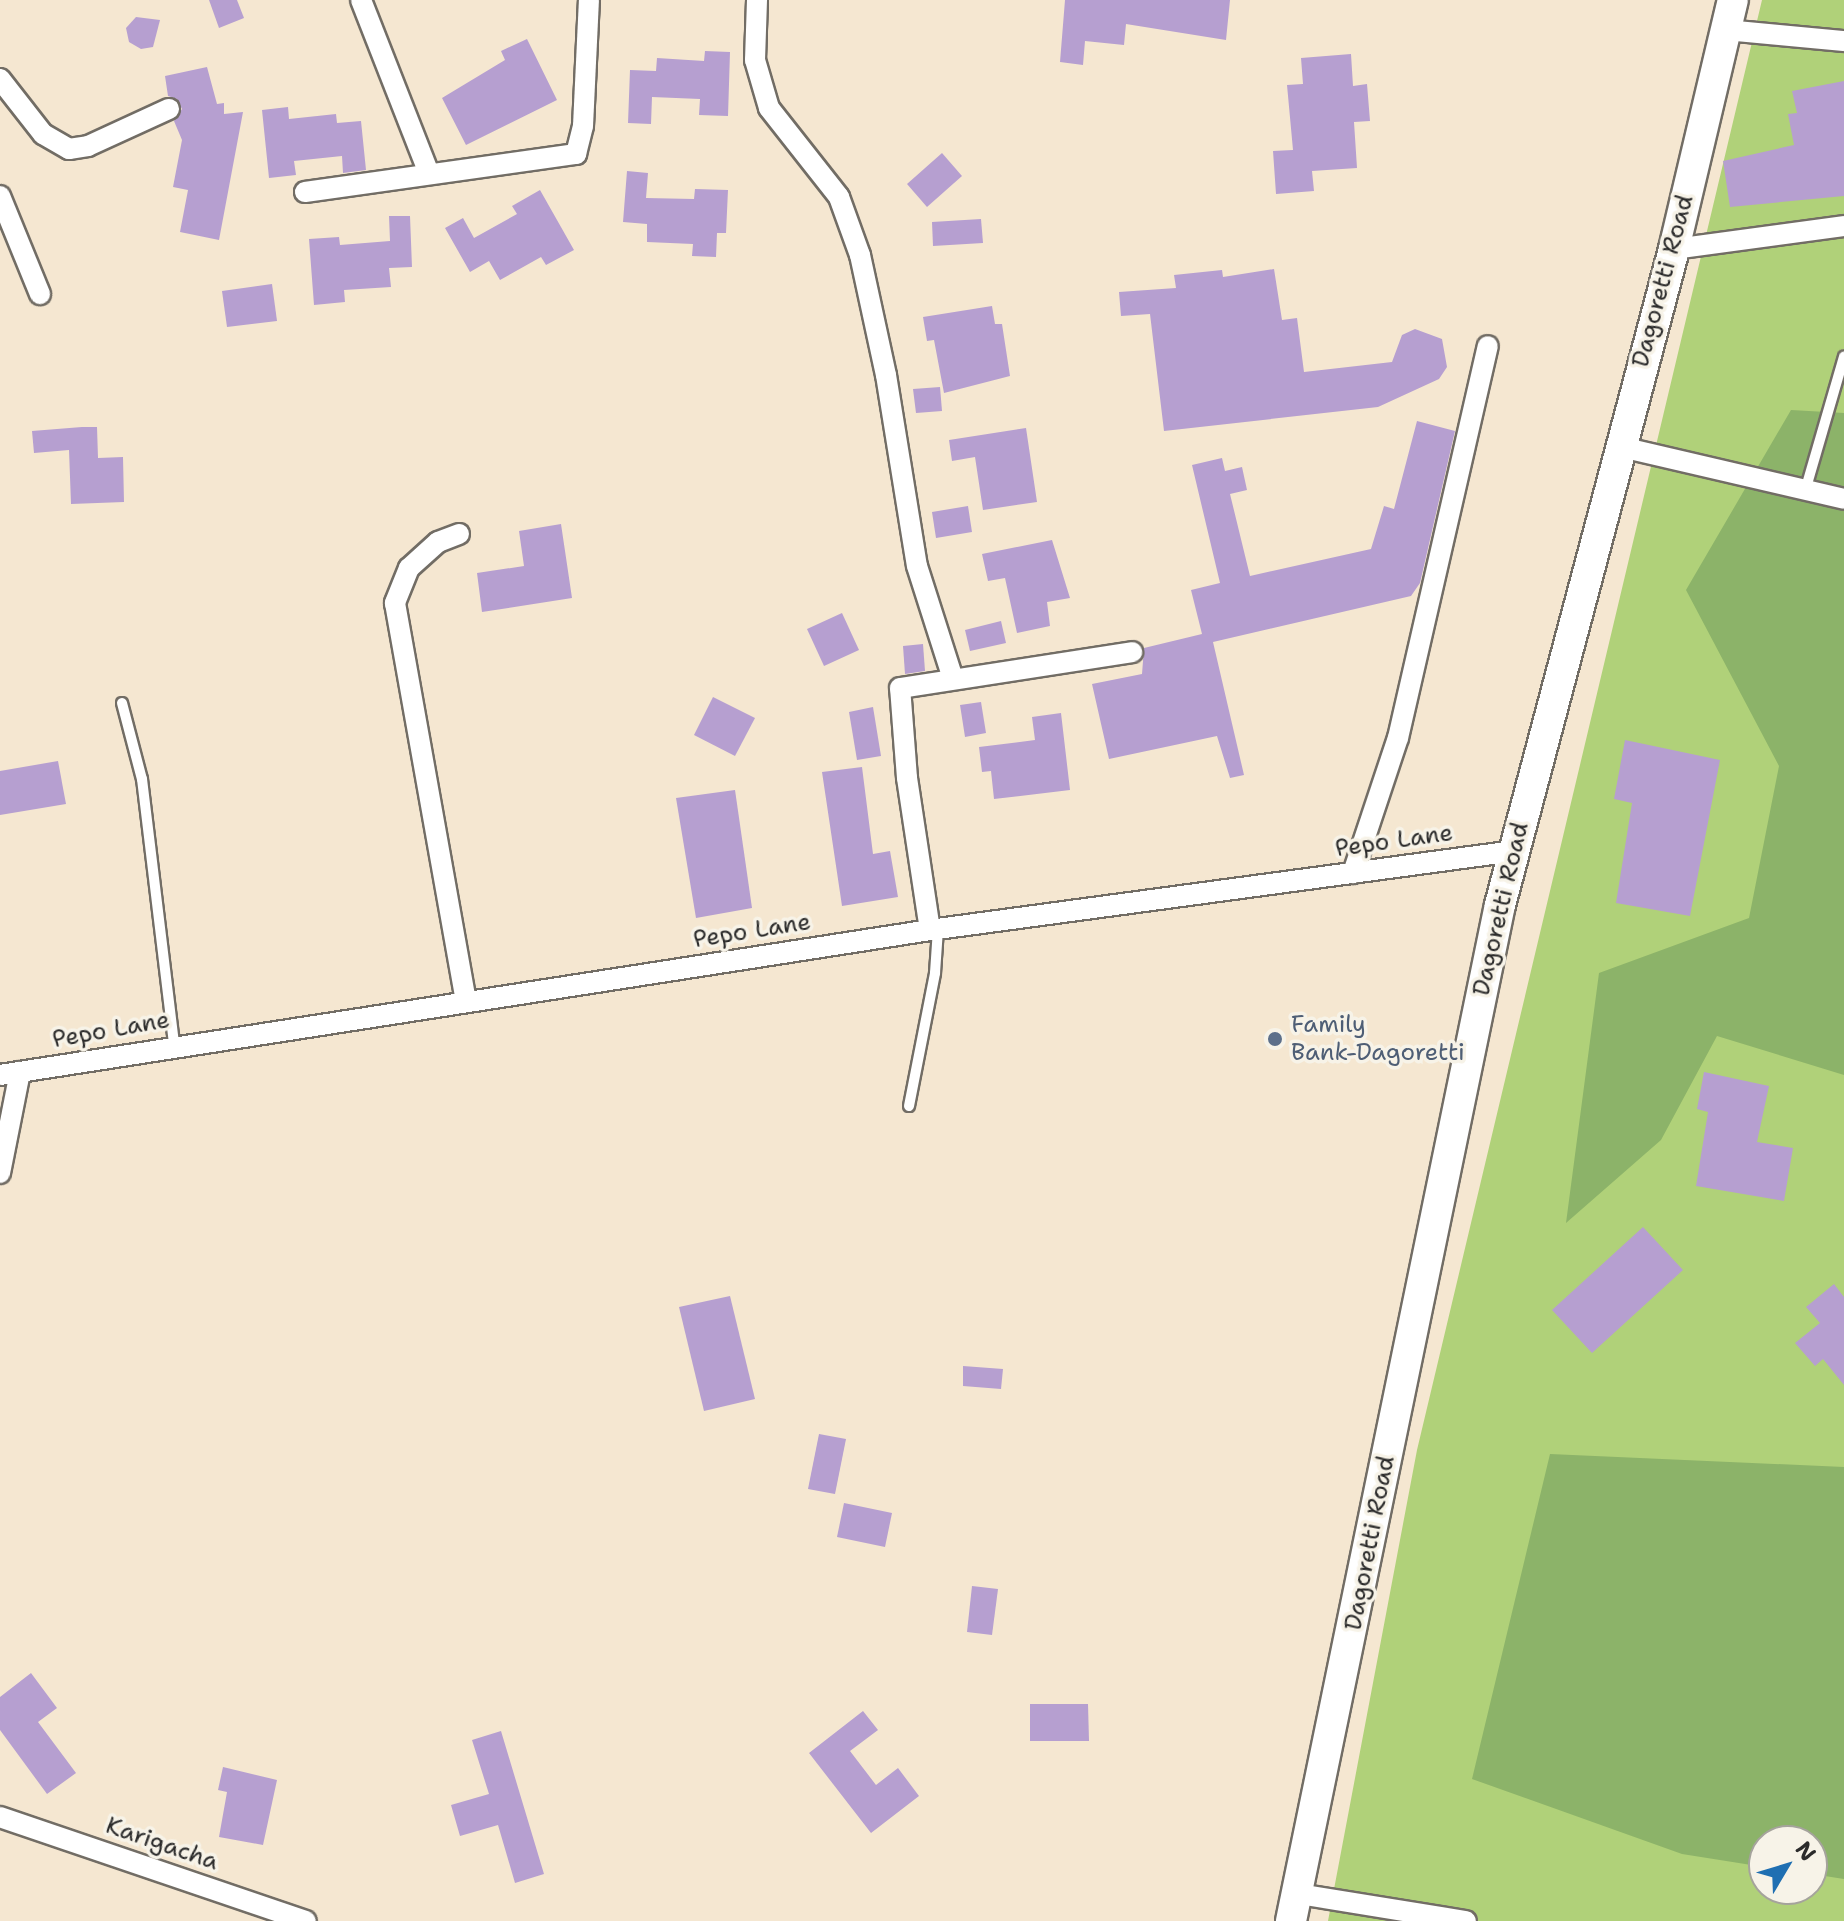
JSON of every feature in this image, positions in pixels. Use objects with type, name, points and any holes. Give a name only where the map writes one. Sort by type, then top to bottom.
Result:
[{"type":"main road","name":"Dagoretti Road","points":[[1295,1908],[1514,851],[1617,446],[1674,249],[1733,0]]},
{"type":"street","points":[[361,0],[428,171]]},
{"type":"street","points":[[305,192],[428,171],[576,154],[583,126],[589,0]]},
{"type":"street","points":[[757,0],[755,60],[769,108],[839,197],[860,255],[886,375],[917,566],[952,676]]},
{"type":"street","points":[[1725,30],[1844,41]]},
{"type":"street","points":[[0,79],[43,134],[69,149],[88,146],[169,109]]},
{"type":"street","points":[[0,196],[40,294]]},
{"type":"street","points":[[1674,249],[1844,226]]},
{"type":"street","points":[[1353,873],[1398,738],[1488,346]]},
{"type":"street","points":[[1617,446],[1844,499]]},
{"type":"street","points":[[459,534],[438,542],[409,568],[395,603],[466,1000]]},
{"type":"street","points":[[934,929],[898,698],[905,684],[1132,652]]},
{"type":"street","name":"Pepo Lane","points":[[10,1074],[174,1044],[934,929],[1514,851]]},
{"type":"street","points":[[0,1173],[10,1074]]},
{"type":"street","name":"Karigacha","points":[[0,1817],[306,1921]]},
{"type":"street","points":[[1295,1908],[1466,1921]]},
{"type":"lane","points":[[1805,491],[1844,357]]},
{"type":"lane","points":[[122,703],[142,779],[174,1044]]},
{"type":"lane","points":[[909,1106],[935,973],[934,929]]},
{"type":"green space","points":[[1762,0],[1844,0],[1844,1921],[1328,1921],[1417,1450]]},
{"type":"green space","points":[[1791,410],[1844,413],[1844,1075],[1717,1036],[1661,1140],[1566,1223],[1599,973],[1749,918],[1779,766],[1686,590]]},
{"type":"green space","points":[[1550,1454],[1844,1467],[1844,1879],[1828,1876],[1828,1825],[1748,1825],[1748,1864],[1682,1854],[1472,1779]]},
{"type":"building","points":[[209,0],[237,0],[244,18],[219,28]]},
{"type":"building","points":[[1065,0],[1230,0],[1226,40],[1126,24],[1124,45],[1085,41],[1083,65],[1060,62]]},
{"type":"building","points":[[136,17],[160,20],[153,47],[141,49],[129,42],[126,28]]},
{"type":"building","points":[[527,39],[557,100],[466,145],[442,98],[505,60],[501,51]]},
{"type":"building","points":[[705,51],[730,52],[728,116],[699,115],[700,99],[652,97],[651,124],[628,123],[630,70],[656,71],[657,58],[704,61]]},
{"type":"building","points":[[1351,54],[1353,86],[1367,84],[1370,121],[1354,122],[1357,168],[1312,171],[1314,191],[1276,194],[1273,151],[1293,150],[1287,85],[1303,84],[1301,58]]},
{"type":"building","points":[[207,67],[217,104],[224,103],[224,114],[243,112],[219,240],[180,232],[188,190],[173,187],[182,140],[174,121],[182,109],[177,99],[168,96],[165,76]]},
{"type":"building","points":[[1844,81],[1844,196],[1730,207],[1723,161],[1794,145],[1788,114],[1797,113],[1792,91]]},
{"type":"building","points":[[288,107],[289,119],[336,114],[337,123],[361,121],[366,170],[343,173],[342,156],[294,161],[296,175],[269,178],[262,110]]},
{"type":"building","points":[[942,153],[962,176],[927,207],[907,184]]},
{"type":"building","points":[[627,171],[648,173],[646,198],[694,199],[695,189],[728,190],[726,233],[717,233],[716,257],[692,256],[693,244],[647,242],[647,224],[623,222]]},
{"type":"building","points":[[540,190],[574,250],[546,265],[541,257],[500,280],[489,261],[470,272],[445,228],[463,218],[474,238],[517,214],[512,206]]},
{"type":"building","points":[[389,216],[410,216],[412,267],[389,268],[391,287],[344,290],[345,302],[314,305],[309,239],[339,237],[340,245],[390,241]]},
{"type":"building","points":[[981,219],[983,243],[933,246],[932,222]]},
{"type":"building","points":[[1274,269],[1282,320],[1297,318],[1304,372],[1392,362],[1402,335],[1415,329],[1442,339],[1447,367],[1439,379],[1378,407],[1164,431],[1150,314],[1121,316],[1119,292],[1176,288],[1174,275],[1222,270],[1223,277]]},
{"type":"building","points":[[272,284],[277,321],[227,327],[222,291]]},
{"type":"building","points":[[992,306],[995,324],[1002,324],[1010,376],[944,393],[934,340],[927,341],[923,317]]},
{"type":"building","points":[[940,387],[942,411],[916,413],[913,389]]},
{"type":"building","points":[[1417,421],[1455,431],[1420,583],[1411,596],[1213,642],[1244,775],[1230,778],[1217,736],[1109,759],[1092,684],[1142,674],[1144,648],[1202,634],[1191,590],[1220,583],[1192,465],[1222,458],[1225,471],[1242,467],[1247,490],[1230,494],[1250,576],[1371,549],[1384,506],[1394,509]]},
{"type":"building","points":[[97,427],[98,458],[123,457],[124,502],[71,504],[69,450],[34,453],[32,431]]},
{"type":"building","points":[[1026,428],[1037,502],[983,510],[975,457],[952,461],[949,440]]},
{"type":"building","points":[[968,506],[972,532],[936,538],[932,512]]},
{"type":"building","points":[[561,524],[572,598],[482,612],[477,573],[524,566],[519,531]]},
{"type":"building","points":[[1052,540],[1070,598],[1047,602],[1050,626],[1017,633],[1005,578],[988,581],[982,554]]},
{"type":"building","points":[[842,613],[859,650],[824,666],[807,629]]},
{"type":"building","points":[[1001,621],[1006,643],[970,651],[965,630]]},
{"type":"building","points":[[923,644],[925,671],[905,674],[903,646]]},
{"type":"building","points":[[713,697],[755,718],[735,756],[694,735]]},
{"type":"building","points":[[981,702],[986,733],[965,737],[960,705]]},
{"type":"building","points":[[873,707],[881,756],[857,760],[849,712]]},
{"type":"building","points":[[1061,713],[1070,790],[994,799],[991,771],[982,772],[979,747],[1035,740],[1032,717]]},
{"type":"building","points":[[1625,740],[1720,760],[1690,916],[1616,903],[1632,803],[1614,799]]},
{"type":"building","points":[[58,761],[66,804],[0,815],[0,771]]},
{"type":"building","points":[[862,767],[873,854],[890,851],[898,897],[842,906],[822,772]]},
{"type":"building","points":[[735,790],[752,908],[696,918],[676,798]]},
{"type":"building","points":[[1704,1072],[1769,1086],[1757,1142],[1793,1148],[1784,1201],[1696,1186],[1708,1112],[1697,1109]]},
{"type":"building","points":[[1643,1227],[1683,1270],[1592,1353],[1552,1310]]},
{"type":"building","points":[[1834,1284],[1844,1297],[1844,1385],[1823,1359],[1815,1366],[1795,1343],[1820,1323],[1806,1307]]},
{"type":"building","points":[[730,1296],[755,1399],[704,1411],[679,1307]]},
{"type":"building","points":[[963,1366],[1003,1369],[1001,1389],[963,1386]]},
{"type":"building","points":[[819,1434],[846,1439],[835,1494],[808,1489]]},
{"type":"building","points":[[844,1503],[892,1513],[885,1547],[837,1537]]},
{"type":"building","points":[[972,1586],[998,1589],[992,1635],[967,1632]]},
{"type":"building","points":[[31,1673],[57,1708],[38,1722],[76,1773],[47,1794],[0,1730],[0,1697]]},
{"type":"building","points":[[1030,1704],[1088,1704],[1089,1741],[1030,1741]]},
{"type":"building","points":[[863,1711],[878,1730],[850,1751],[876,1785],[898,1768],[919,1796],[871,1833],[809,1753]]},
{"type":"building","points":[[501,1731],[544,1874],[515,1883],[498,1825],[460,1836],[451,1805],[489,1794],[472,1740]]},
{"type":"building","points":[[223,1767],[277,1780],[263,1845],[219,1837],[227,1792],[218,1790]]},
{"type":"place","name":"Family Bank-Dagoretti","points":[[1275,1039]]}]
